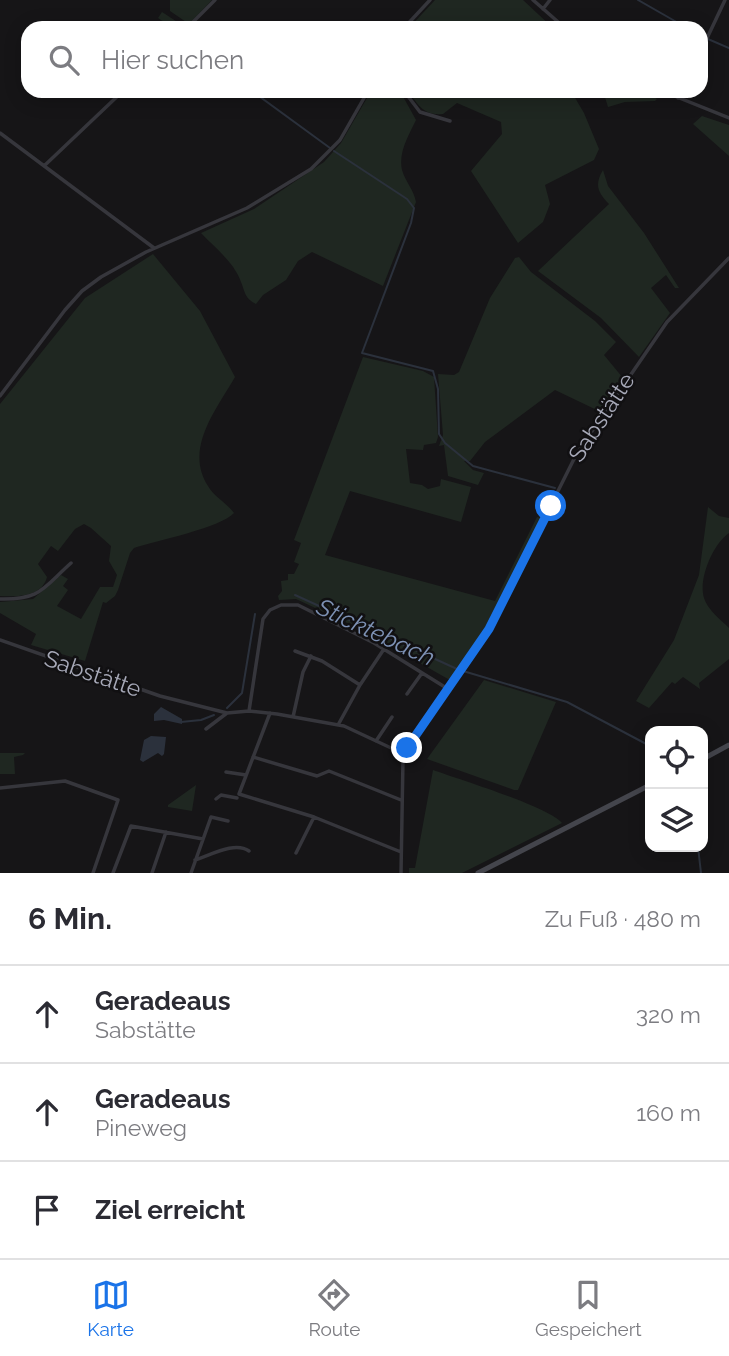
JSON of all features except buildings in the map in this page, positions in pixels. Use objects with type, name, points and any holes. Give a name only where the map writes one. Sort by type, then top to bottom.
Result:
[{"type":"main road","points":[[708,756],[729,745]]},
{"type":"main road","points":[[478,873],[645,788]]},
{"type":"street","points":[[194,21],[215,0]]},
{"type":"street","points":[[410,21],[430,0]]},
{"type":"street","points":[[533,0],[557,21]]},
{"type":"street","points":[[543,9],[550,0]]},
{"type":"street","points":[[708,37],[725,0]]},
{"type":"street","points":[[44,166],[115,98]]},
{"type":"street","points":[[0,396],[74,298],[102,276],[154,248],[247,208],[311,169],[340,140],[365,98]]},
{"type":"street","points":[[409,98],[420,112],[450,121]]},
{"type":"street","points":[[678,98],[729,118]]},
{"type":"street","points":[[0,133],[154,248]]},
{"type":"street","name":"Sabstätte","points":[[404,754],[480,645],[577,453],[667,322],[729,258]]},
{"type":"street","points":[[0,599],[23,599],[39,593],[71,563]]},
{"type":"street","points":[[248,711],[263,619],[270,610],[281,604],[298,605],[384,649],[448,689]]},
{"type":"street","name":"Sabstätte","points":[[0,640],[160,696],[227,713]]},
{"type":"street","points":[[338,724],[384,649]]},
{"type":"street","points":[[295,651],[311,656],[360,685]]},
{"type":"street","points":[[293,716],[303,671],[311,656]]},
{"type":"street","points":[[407,694],[422,673]]},
{"type":"street","points":[[206,729],[227,713],[270,713],[338,724],[404,754],[401,873]]},
{"type":"street","points":[[237,798],[270,713]]},
{"type":"street","points":[[376,741],[393,717]]},
{"type":"street","points":[[253,757],[317,776],[329,771],[401,800]]},
{"type":"street","points":[[226,772],[246,775]]},
{"type":"street","points":[[0,789],[65,781],[118,800],[93,873]]},
{"type":"street","points":[[216,799],[221,795],[314,817],[401,852]]},
{"type":"street","points":[[191,873],[211,817],[228,821]]},
{"type":"street","points":[[296,853],[314,817]]},
{"type":"street","points":[[113,873],[131,826],[203,839]]},
{"type":"street","points":[[152,873],[166,832]]},
{"type":"street","points":[[195,860],[235,847],[243,847],[249,851]]},
{"type":"shaded area","points":[[170,0],[212,0],[192,21],[185,21],[170,11]]},
{"type":"shaded area","points":[[435,0],[523,0],[546,21],[416,21]]},
{"type":"shaded area","points":[[162,12],[176,21],[162,21],[158,18]]},
{"type":"shaded area","points":[[367,98],[404,98],[416,120],[405,144],[401,163],[416,202],[383,286],[312,252],[298,261],[286,280],[263,295],[256,304],[252,302],[234,268],[201,233],[254,209],[324,162],[341,143]]},
{"type":"shaded area","points":[[413,98],[575,98],[599,149],[594,160],[545,185],[550,204],[543,222],[518,243],[471,171],[502,134],[501,122],[457,103],[443,114],[431,113],[418,105]]},
{"type":"shaded area","points":[[605,98],[657,99],[625,102],[608,107]]},
{"type":"shaded area","points":[[702,116],[729,125],[729,156],[693,124]]},
{"type":"shaded area","points":[[603,170],[608,186],[644,233],[679,288],[675,288],[666,275],[651,288],[670,313],[639,357],[601,318],[538,271],[609,204],[598,188]]},
{"type":"shaded area","points":[[153,254],[200,311],[235,377],[205,430],[199,458],[201,472],[208,486],[234,513],[203,528],[134,548],[115,596],[106,603],[103,602],[85,661],[31,645],[36,634],[0,613],[0,602],[33,599],[61,575],[68,579],[63,586],[68,590],[57,606],[81,619],[100,587],[113,587],[117,575],[109,561],[111,546],[84,524],[75,529],[58,551],[51,546],[38,564],[47,577],[40,589],[21,596],[0,596],[0,404],[85,298]]},
{"type":"shaded area","points":[[519,257],[531,272],[595,321],[616,342],[604,355],[623,378],[601,412],[555,390],[485,442],[470,461],[464,461],[473,470],[484,473],[478,485],[448,476],[444,445],[439,446],[443,435],[438,374],[454,375],[459,372],[490,298],[515,258]]},
{"type":"shaded area","points":[[363,357],[423,371],[434,377],[438,437],[436,443],[424,445],[423,450],[406,449],[410,483],[428,489],[440,486],[441,479],[471,487],[461,522],[350,491],[325,555],[495,601],[537,517],[542,518],[487,629],[452,679],[374,637],[377,630],[373,627],[369,633],[296,599],[279,600],[281,581],[288,580],[288,574],[294,574],[299,564],[294,562],[301,543],[294,540]]},
{"type":"shaded area","points":[[708,507],[719,516],[729,518],[729,533],[712,553],[705,572],[703,590],[708,606],[729,628],[729,659],[699,683],[700,689],[683,677],[675,684],[672,682],[649,708],[636,701],[674,640],[699,575]]},
{"type":"shaded area","points":[[484,680],[556,702],[518,790],[427,759]]},
{"type":"shaded area","points":[[161,707],[182,719],[182,724],[154,721],[154,714]]},
{"type":"shaded area","points":[[151,736],[166,737],[164,754],[162,756],[158,753],[143,762],[140,760],[144,740]]},
{"type":"shaded area","points":[[0,753],[25,753],[14,757],[15,774],[0,774]]},
{"type":"shaded area","points":[[433,770],[540,809],[562,823],[462,873],[409,873],[409,868],[415,868]]},
{"type":"shaded area","points":[[196,785],[192,811],[168,807],[168,805]]},
{"type":"waterway","points":[[638,0],[675,21]]},
{"type":"waterway","points":[[708,39],[729,48]]},
{"type":"waterway","points":[[262,98],[330,148]]},
{"type":"waterway","points":[[334,151],[407,199],[414,208],[411,223],[362,353],[433,371],[438,389],[439,434],[445,443],[473,466],[555,488]]},
{"type":"waterway","name":"Sticktebach","points":[[295,595],[457,669]]},
{"type":"waterway","name":"Sticktebach","points":[[227,708],[242,693],[255,614]]},
{"type":"waterway","points":[[463,671],[567,702],[645,743]]},
{"type":"waterway","points":[[181,722],[201,720],[214,715]]},
{"type":"waterway","points":[[699,852],[701,873]]},
{"type":"route","points":[[407,748],[480,645],[551,506]]}]
